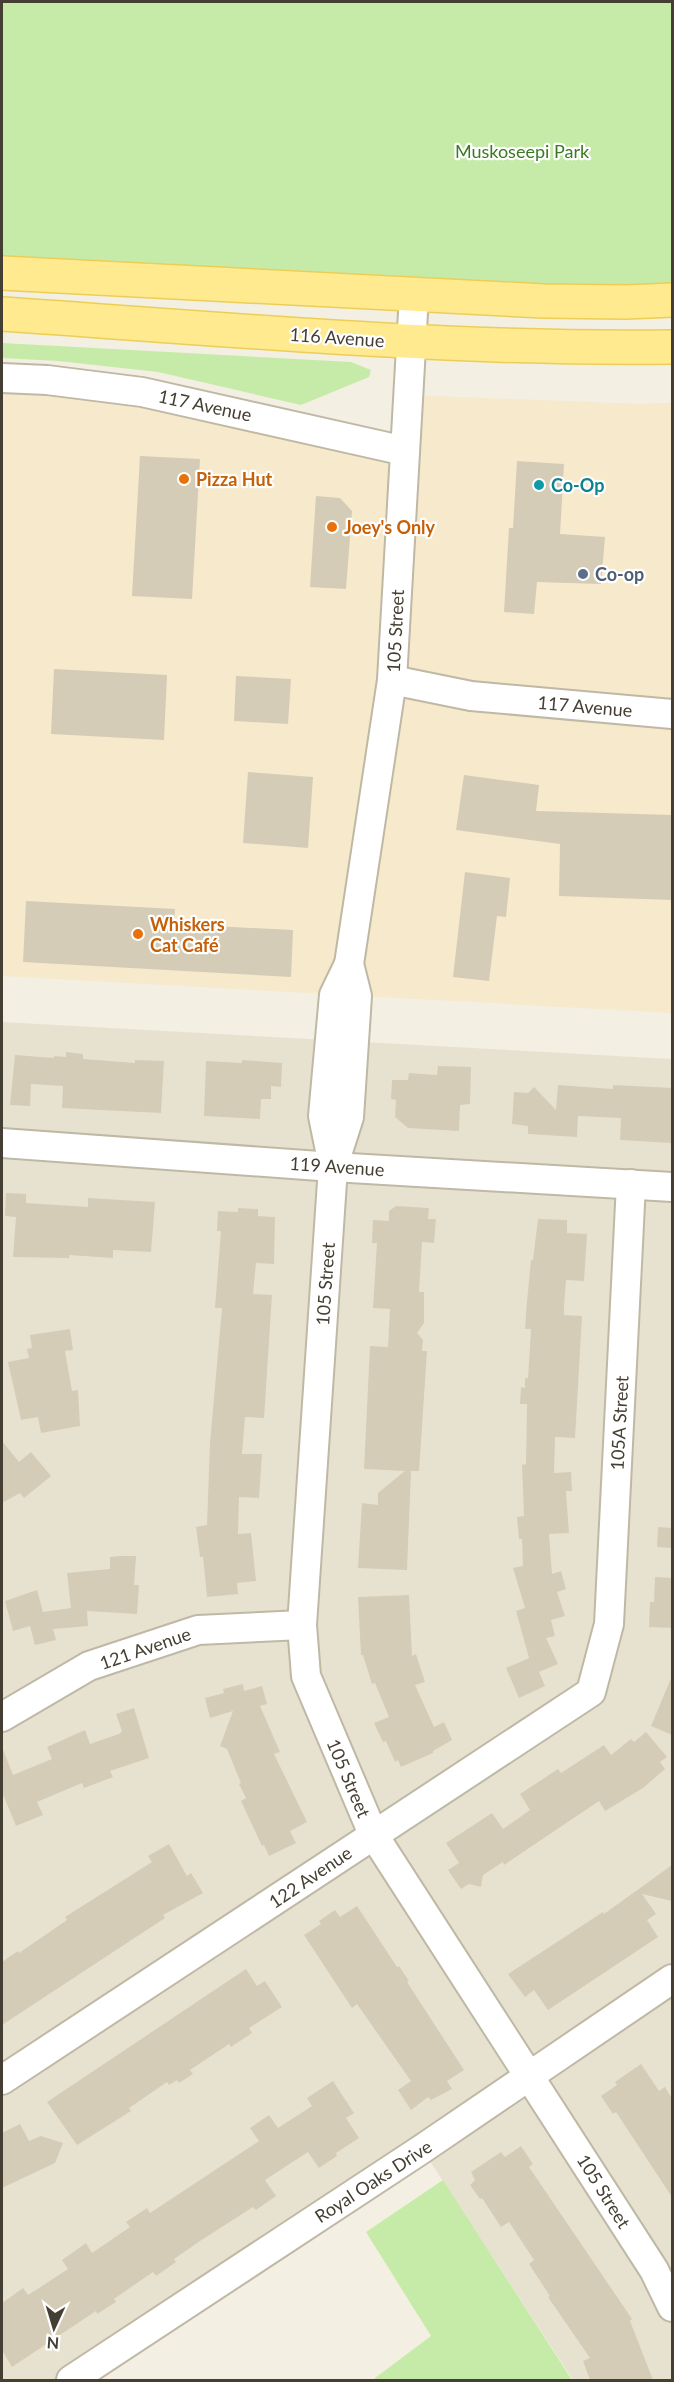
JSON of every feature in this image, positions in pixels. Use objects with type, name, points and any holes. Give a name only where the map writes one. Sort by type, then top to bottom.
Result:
[{"type":"main road","points":[[2,273],[544,301],[672,300]]},
{"type":"main road","name":"116 Avenue","points":[[2,314],[412,342],[551,347],[672,347]]},
{"type":"street","name":"105 Street","points":[[414,295],[392,680],[349,964],[334,995],[323,1116],[333,1167],[302,1625],[306,1676],[373,1834],[654,2270],[672,2307]]},
{"type":"street","name":"117 Avenue","points":[[2,378],[47,380],[142,392],[405,450]]},
{"type":"street","name":"117 Avenue","points":[[392,680],[471,696],[672,714]]},
{"type":"street","name":"119 Avenue","points":[[2,1143],[333,1167],[672,1187]]},
{"type":"street","name":"105A Street","points":[[599,1660],[609,1624],[631,1184]]},
{"type":"street","name":"121 Avenue","points":[[5,1705],[89,1666],[198,1630],[302,1625]]},
{"type":"street","name":"122 Avenue","points":[[2,2080],[591,1692],[599,1660]]},
{"type":"street","name":"Royal Oaks Drive","points":[[71,2380],[672,1979]]},
{"type":"shaded area","points":[[2,378],[405,450],[409,395],[639,404],[672,403],[672,1013],[2,976]]},
{"type":"shaded area","points":[[2,1022],[672,1059],[672,2380],[573,2380],[422,2149],[71,2380],[2,2380]]},
{"type":"green space","name":"Muskoseepi Park","points":[[672,2],[672,300],[2,260],[2,3]]},
{"type":"green space","points":[[2,343],[351,362],[371,370],[369,377],[301,405],[158,372],[58,361],[2,358]]},
{"type":"green space","points":[[443,2180],[572,2380],[375,2380],[431,2336],[366,2232]]},
{"type":"building","points":[[140,456],[200,459],[192,599],[132,596]]},
{"type":"building","points":[[517,461],[564,464],[560,534],[605,537],[601,584],[537,582],[534,614],[504,612],[509,528],[513,528]]},
{"type":"building","name":"Joey's Only","points":[[316,496],[340,498],[352,511],[346,589],[310,587]]},
{"type":"building","points":[[54,669],[167,675],[164,740],[51,734]]},
{"type":"building","points":[[236,676],[291,679],[288,724],[234,721]]},
{"type":"building","points":[[248,772],[313,777],[308,848],[243,843]]},
{"type":"building","points":[[464,775],[539,785],[536,811],[672,815],[672,900],[559,896],[560,844],[456,830]]},
{"type":"building","points":[[465,872],[510,878],[506,917],[497,916],[489,981],[453,977]]},
{"type":"building","points":[[26,901],[175,909],[174,924],[293,930],[291,977],[23,962]]},
{"type":"building","points":[[66,1052],[83,1054],[83,1059],[135,1063],[135,1060],[164,1061],[161,1113],[62,1108],[63,1086],[31,1084],[30,1106],[10,1105],[15,1055],[54,1058],[54,1056],[66,1057]]},
{"type":"building","points":[[242,1060],[282,1063],[281,1087],[271,1086],[271,1099],[261,1099],[260,1119],[204,1116],[206,1061],[242,1063]]},
{"type":"building","points":[[438,1066],[471,1067],[470,1104],[460,1105],[459,1131],[408,1128],[395,1117],[396,1100],[391,1099],[392,1080],[408,1080],[409,1073],[437,1075]]},
{"type":"building","points":[[558,1085],[613,1089],[613,1085],[672,1088],[672,1143],[620,1140],[621,1118],[578,1116],[577,1137],[528,1134],[528,1126],[512,1124],[514,1092],[528,1093],[534,1087],[556,1110]]},
{"type":"building","points":[[6,1193],[26,1194],[26,1203],[88,1207],[88,1198],[155,1202],[151,1252],[113,1250],[113,1258],[69,1255],[69,1258],[13,1257],[16,1217],[5,1216]]},
{"type":"building","points":[[396,1206],[429,1208],[428,1219],[436,1219],[434,1243],[422,1242],[419,1292],[424,1292],[424,1323],[417,1333],[423,1340],[422,1351],[427,1351],[419,1471],[411,1471],[407,1570],[358,1568],[362,1503],[378,1505],[378,1493],[405,1471],[364,1469],[370,1346],[388,1347],[390,1309],[373,1308],[377,1243],[372,1243],[373,1220],[389,1221],[389,1211]]},
{"type":"building","points":[[238,1208],[258,1209],[258,1216],[275,1217],[274,1264],[256,1263],[253,1294],[272,1295],[264,1418],[245,1417],[242,1454],[262,1454],[259,1498],[239,1497],[238,1534],[251,1533],[256,1581],[237,1583],[238,1594],[207,1597],[203,1557],[200,1557],[196,1527],[207,1525],[210,1443],[222,1308],[215,1308],[221,1231],[217,1231],[218,1211],[238,1212]]},
{"type":"building","points":[[538,1219],[567,1220],[567,1233],[587,1234],[584,1281],[566,1280],[564,1306],[564,1315],[582,1316],[575,1438],[555,1437],[554,1473],[571,1472],[572,1491],[566,1491],[569,1533],[549,1534],[552,1574],[561,1571],[566,1589],[557,1592],[565,1616],[551,1620],[555,1636],[546,1638],[558,1664],[539,1672],[545,1686],[519,1698],[506,1668],[529,1658],[516,1611],[525,1608],[513,1568],[523,1566],[522,1539],[519,1539],[517,1517],[524,1516],[522,1465],[526,1464],[527,1404],[520,1404],[521,1387],[525,1388],[525,1378],[528,1378],[531,1329],[525,1329],[526,1312]]},
{"type":"building","points":[[70,1329],[73,1350],[65,1351],[72,1391],[78,1390],[80,1426],[41,1433],[38,1417],[21,1420],[8,1362],[29,1358],[27,1349],[32,1348],[30,1335]]},
{"type":"building","points":[[2,1441],[19,1462],[31,1452],[51,1476],[24,1498],[20,1493],[2,1503]]},
{"type":"building","points":[[658,1527],[672,1528],[672,1548],[657,1547]]},
{"type":"building","points":[[136,1556],[134,1585],[139,1585],[137,1614],[87,1611],[88,1626],[53,1629],[56,1640],[35,1645],[30,1626],[13,1631],[5,1601],[37,1590],[43,1612],[71,1608],[67,1573],[110,1569],[110,1557]]},
{"type":"building","points":[[655,1577],[672,1578],[672,1628],[649,1627],[650,1602],[654,1602]]},
{"type":"building","points":[[409,1595],[412,1656],[416,1654],[425,1682],[415,1685],[434,1727],[444,1722],[452,1740],[433,1753],[401,1767],[398,1760],[395,1762],[386,1741],[383,1742],[374,1723],[389,1717],[375,1683],[372,1684],[363,1655],[361,1655],[358,1597]]},
{"type":"building","points":[[672,1676],[672,1735],[651,1726]]},
{"type":"building","points":[[243,1684],[244,1691],[262,1686],[267,1704],[260,1706],[280,1752],[274,1754],[307,1822],[290,1831],[296,1843],[269,1856],[241,1801],[246,1798],[227,1749],[220,1746],[233,1711],[210,1718],[205,1698],[224,1693],[223,1689]]},
{"type":"building","points":[[134,1708],[149,1758],[110,1771],[113,1777],[84,1788],[82,1783],[37,1802],[43,1815],[16,1826],[2,1792],[2,1747],[13,1775],[52,1759],[47,1747],[85,1730],[90,1744],[119,1734],[122,1731],[116,1714]]},
{"type":"building","points":[[646,1732],[667,1757],[660,1762],[665,1769],[643,1788],[605,1811],[599,1801],[504,1865],[503,1862],[483,1875],[481,1887],[469,1884],[461,1889],[448,1870],[459,1863],[446,1843],[492,1813],[503,1829],[530,1810],[520,1794],[558,1769],[561,1773],[604,1745],[611,1755],[631,1739],[634,1742]]},
{"type":"building","points":[[169,1844],[187,1876],[191,1873],[203,1893],[163,1915],[165,1918],[2,2025],[2,1962],[67,1920],[65,1917],[152,1862],[148,1856]]},
{"type":"building","points":[[672,1865],[672,1901],[642,1894],[656,1914],[647,1920],[658,1937],[548,2010],[534,1990],[525,1997],[508,1974],[603,1912],[604,1914]]},
{"type":"building","points":[[357,1906],[397,1967],[399,1966],[409,1981],[407,1982],[464,2070],[447,2081],[452,2089],[431,2100],[428,2097],[411,2110],[398,2090],[411,2081],[357,2004],[352,2008],[304,1935],[321,1924],[319,1921],[335,1910],[340,1917]]},
{"type":"building","points":[[246,1969],[257,1986],[265,1981],[282,2007],[249,2028],[252,2033],[231,2047],[229,2044],[190,2070],[193,2074],[179,2083],[177,2080],[169,2085],[167,2082],[129,2108],[131,2111],[77,2145],[47,2102]]},
{"type":"building","points":[[641,2064],[659,2091],[665,2087],[672,2099],[672,2197],[616,2112],[613,2114],[601,2096],[617,2085],[615,2082]]},
{"type":"building","points":[[333,2081],[354,2113],[346,2118],[359,2138],[319,2168],[308,2152],[265,2180],[276,2196],[256,2210],[253,2207],[200,2241],[174,2259],[176,2262],[156,2276],[153,2272],[114,2299],[116,2302],[97,2314],[96,2311],[12,2367],[2,2350],[2,2303],[23,2288],[28,2295],[36,2290],[68,2269],[62,2260],[86,2243],[92,2253],[130,2227],[126,2222],[147,2208],[150,2213],[259,2141],[250,2128],[269,2115],[278,2128],[312,2106],[307,2098]]},
{"type":"building","points":[[20,2124],[29,2141],[41,2136],[63,2143],[55,2163],[2,2188],[2,2133]]},
{"type":"building","points":[[521,2146],[533,2164],[529,2167],[632,2319],[630,2321],[653,2380],[590,2380],[583,2361],[590,2358],[548,2297],[550,2296],[529,2264],[534,2260],[509,2222],[501,2227],[482,2198],[480,2199],[470,2185],[475,2180],[471,2172],[501,2152],[505,2157]]},
{"type":"place","name":"Pizza Hut","points":[[184,479]]},
{"type":"place","name":"Co-Op","points":[[539,485]]},
{"type":"place","name":"Joey's Only","points":[[332,527]]},
{"type":"place","name":"Co-op","points":[[583,574]]},
{"type":"place","name":"Whiskers Cat Café","points":[[138,934]]}]
